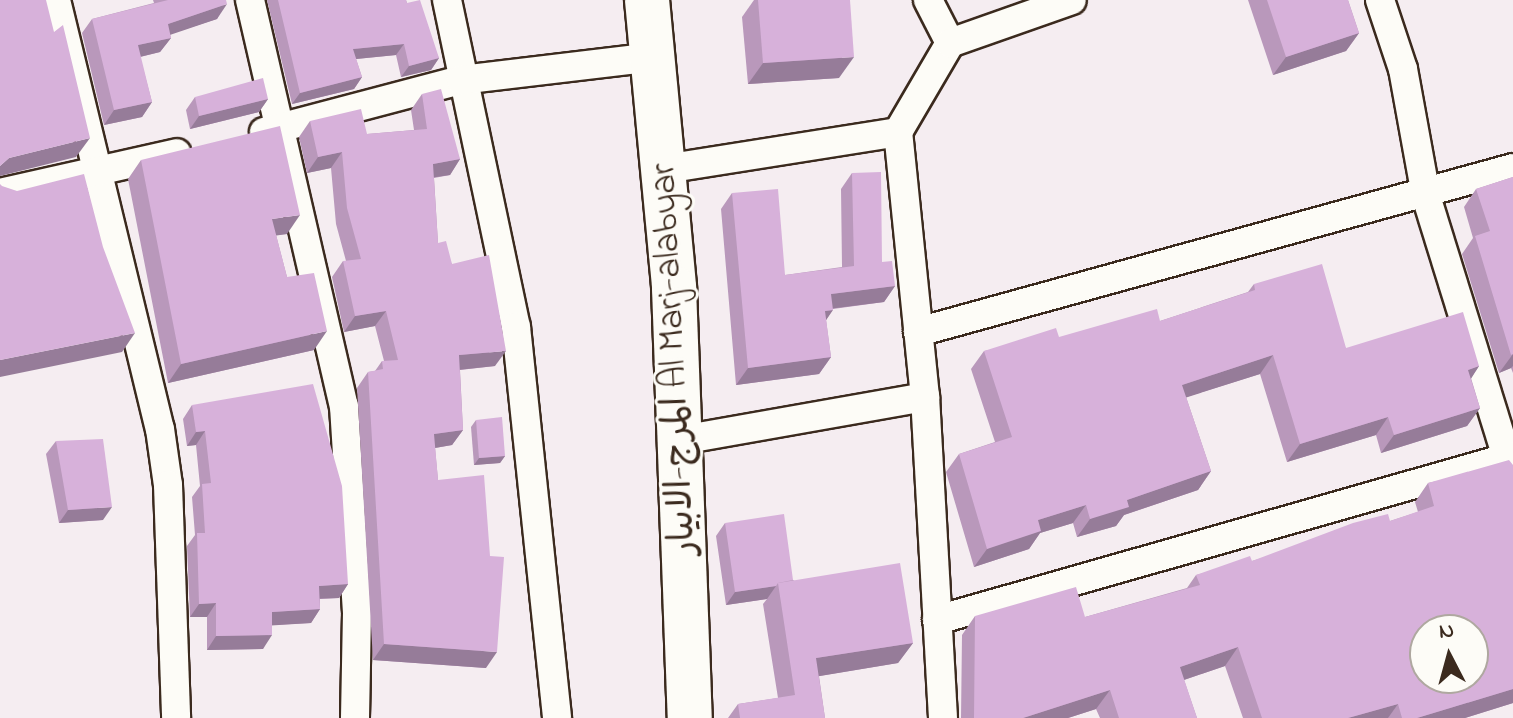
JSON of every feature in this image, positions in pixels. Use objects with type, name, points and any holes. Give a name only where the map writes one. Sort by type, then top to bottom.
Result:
[{"type":"main road","name":"المرج-الابيار Al Marj-alabyar","points":[[647,0],[665,169],[681,440],[690,718]]},
{"type":"street","points":[[56,0],[100,171],[160,429],[168,485],[176,718]]},
{"type":"street","points":[[250,0],[344,406],[357,613],[355,718]]},
{"type":"street","points":[[447,0],[461,80],[516,327],[557,718]]},
{"type":"street","points":[[928,0],[950,43]]},
{"type":"street","points":[[943,718],[925,397],[898,132],[950,43],[1072,0]]},
{"type":"street","points":[[937,620],[1511,463],[1426,196],[1403,69],[1380,0]]},
{"type":"street","points":[[234,139],[461,80],[655,57]]},
{"type":"street","points":[[665,169],[898,132]]},
{"type":"street","points":[[0,193],[204,146]]},
{"type":"street","points":[[918,332],[1426,196],[1513,168]]},
{"type":"street","points":[[681,440],[925,397]]},
{"type":"building","points":[[0,0],[46,0],[54,32],[63,25],[90,138],[9,158],[0,166]]},
{"type":"building","points":[[168,0],[226,0],[227,4],[168,24],[171,38],[138,45],[152,102],[114,110],[92,19]]},
{"type":"building","points":[[278,0],[406,0],[407,3],[420,0],[439,58],[409,66],[404,44],[353,49],[362,77],[300,93]]},
{"type":"building","points":[[758,0],[850,0],[854,57],[763,63]]},
{"type":"building","points":[[1267,0],[1348,0],[1359,33],[1286,57]]},
{"type":"building","points":[[263,78],[268,99],[199,116],[195,97]]},
{"type":"building","points":[[441,89],[460,159],[433,164],[438,243],[446,241],[452,264],[489,255],[506,351],[459,355],[463,430],[434,434],[438,480],[484,475],[490,556],[504,557],[497,652],[384,644],[368,372],[383,369],[382,361],[398,360],[386,311],[355,316],[343,261],[361,259],[347,208],[342,152],[318,157],[310,121],[361,109],[367,134],[427,129],[422,94]]},
{"type":"building","points":[[280,126],[300,215],[272,219],[287,277],[314,273],[327,331],[181,364],[141,160]]},
{"type":"building","points":[[881,172],[882,262],[892,261],[895,286],[831,294],[833,310],[825,311],[831,357],[748,368],[732,193],[778,189],[785,275],[854,266],[852,173]]},
{"type":"building","points":[[84,174],[103,247],[135,333],[0,360],[0,184],[17,191]]},
{"type":"building","points":[[1513,177],[1511,355],[1475,236],[1490,231],[1476,189]]},
{"type":"building","points":[[1322,264],[1346,348],[1463,312],[1479,366],[1468,370],[1480,408],[1394,435],[1388,417],[1300,444],[1273,355],[1182,385],[1211,471],[1127,500],[1129,507],[1090,519],[1086,505],[1038,520],[1041,531],[987,549],[959,454],[1012,437],[984,351],[1056,328],[1059,337],[1157,309],[1160,321],[1255,290],[1254,284]]},
{"type":"building","points":[[313,384],[342,486],[348,584],[319,586],[320,609],[272,612],[272,635],[216,636],[216,603],[199,604],[197,533],[205,533],[202,484],[211,483],[205,431],[196,432],[192,405]]},
{"type":"building","points":[[502,417],[505,456],[479,458],[476,420]]},
{"type":"building","points":[[103,439],[112,507],[68,510],[56,441]]},
{"type":"building","points":[[1509,460],[1513,465],[1513,689],[1417,718],[1402,718],[1398,704],[1348,718],[1262,718],[1238,647],[1180,667],[1197,718],[1119,718],[1110,690],[1023,718],[974,718],[975,616],[1076,587],[1085,617],[1200,585],[1196,575],[1250,556],[1252,561],[1353,523],[1388,514],[1390,521],[1434,506],[1428,483]]},
{"type":"building","points":[[784,514],[793,580],[776,586],[735,592],[725,523]]},
{"type":"building","points":[[900,563],[913,643],[816,658],[825,718],[740,718],[738,704],[795,695],[778,583]]}]
